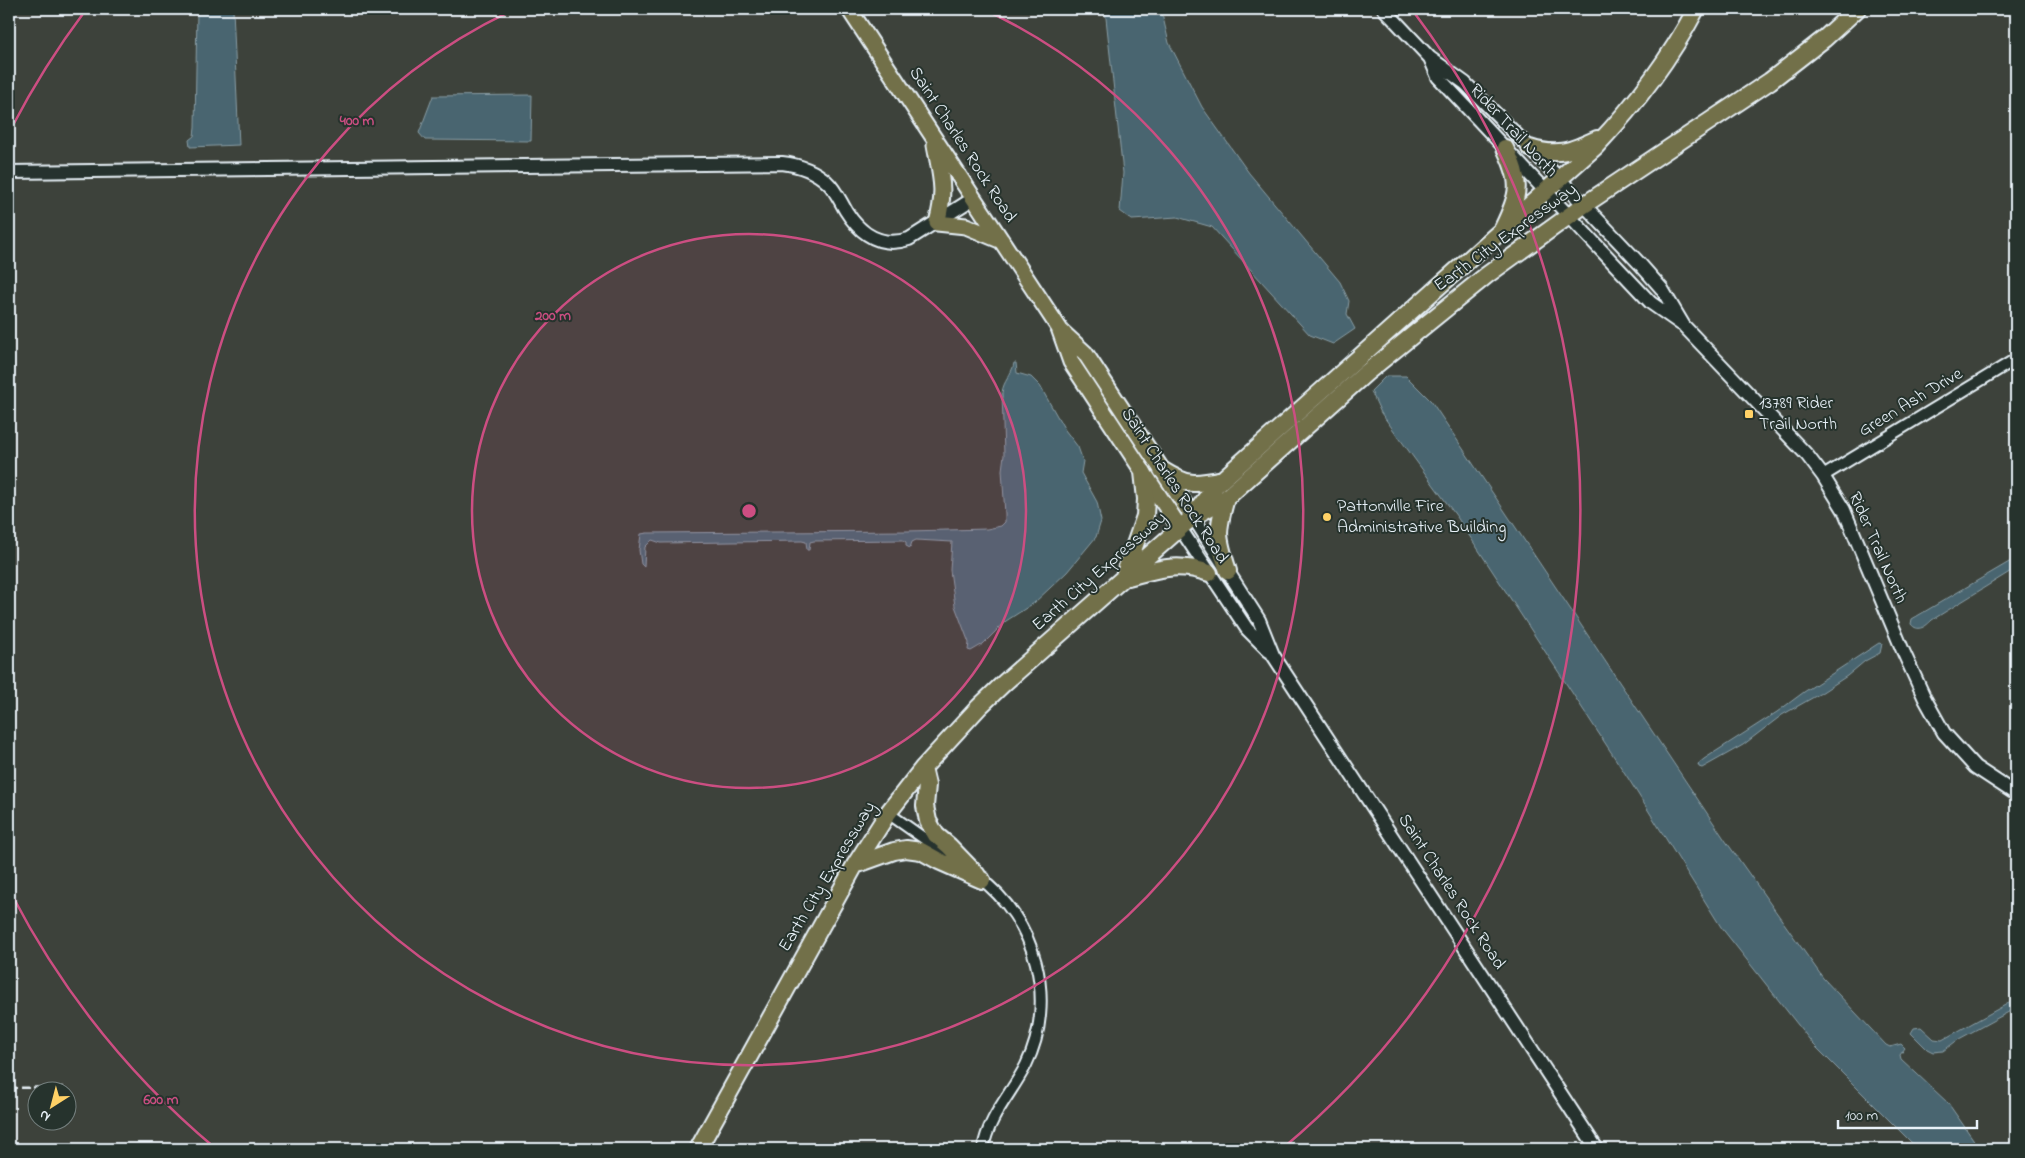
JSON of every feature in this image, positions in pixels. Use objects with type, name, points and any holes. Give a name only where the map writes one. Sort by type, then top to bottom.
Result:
[{"type":"highway","name":"Earth City Expressway","points":[[1193,518],[1215,486],[1560,180],[1606,135],[1659,69],[1696,9]]},
{"type":"highway","name":"Earth City Expressway","points":[[698,1149],[855,865],[888,813],[923,768],[973,713],[1004,683],[1180,528],[1226,498],[1418,330],[1487,275],[1584,205],[1770,81],[1824,39],[1857,9]]},
{"type":"highway","points":[[1530,148],[1546,153],[1565,152],[1606,135]]},
{"type":"highway","points":[[1500,233],[1509,216],[1517,189],[1518,176],[1505,148]]},
{"type":"highway","points":[[1162,470],[1178,480],[1191,484],[1223,479]]},
{"type":"highway","points":[[1123,578],[1145,516],[1146,499],[1143,472]]},
{"type":"highway","points":[[1226,498],[1218,525],[1218,536],[1228,571]]},
{"type":"highway","points":[[1123,578],[1172,566],[1184,566],[1209,573]]},
{"type":"highway","points":[[923,768],[927,786],[925,806],[928,821],[936,835],[982,880]]},
{"type":"highway","points":[[855,865],[894,851],[906,849],[921,851],[982,880]]},
{"type":"main road","name":"Saint Charles Rock Road","points":[[849,9],[1059,328],[1085,353],[1193,518]]},
{"type":"main road","points":[[933,136],[943,185],[943,198],[937,223],[966,226],[1003,242]]},
{"type":"main road","name":"Saint Charles Rock Road","points":[[1059,328],[1071,362],[1180,528]]},
{"type":"street","name":"Rider Trail North","points":[[1384,9],[1430,58],[1465,83],[1584,205],[1662,289],[1684,326]]},
{"type":"street","name":"Rider Trail North","points":[[1430,58],[1438,77],[1650,303],[1684,326],[1807,455],[1824,476],[1844,510],[1903,651],[1925,699],[1944,733],[1975,767],[2016,794]]},
{"type":"street","points":[[9,172],[782,163],[806,168],[828,183],[847,213],[860,229],[870,237],[886,243],[910,239],[974,198]]},
{"type":"street","name":"Green Ash Drive","points":[[1824,476],[2016,359]]},
{"type":"street","name":"Saint Charles Rock Road","points":[[1193,518],[1260,620],[1273,655]]},
{"type":"street","name":"Saint Charles Rock Road","points":[[1180,528],[1247,629],[1273,655],[1597,1149]]},
{"type":"street","points":[[888,813],[982,880],[1015,914],[1032,948],[1039,973],[1041,1001],[1034,1048],[1026,1066],[995,1114],[983,1149]]},
{"type":"shaded area","points":[[9,9],[2016,9],[2016,1149],[9,1149]]},
{"type":"water","points":[[197,9],[233,9],[239,145],[190,147],[189,140],[194,136],[195,128]]},
{"type":"water","points":[[1105,9],[1161,9],[1169,43],[1202,107],[1249,173],[1340,282],[1349,301],[1347,314],[1355,329],[1333,344],[1310,335],[1212,227],[1177,217],[1132,220],[1120,211],[1123,173]]},
{"type":"water","points":[[532,95],[531,141],[425,140],[419,133],[433,96]]},
{"type":"water","points":[[1014,363],[1016,363],[1017,373],[1031,377],[1040,386],[1065,430],[1078,447],[1083,461],[1081,473],[1097,502],[1101,521],[1096,537],[1067,572],[1034,603],[1006,621],[983,644],[971,651],[968,650],[969,643],[955,606],[950,570],[952,542],[916,540],[912,542],[910,548],[906,546],[906,542],[903,540],[814,541],[810,542],[809,550],[807,550],[806,542],[802,541],[661,543],[652,540],[645,547],[644,567],[641,564],[639,550],[641,534],[647,533],[907,531],[987,529],[1001,526],[1005,522],[1002,470],[1004,455],[1002,393]]},
{"type":"water","points":[[1386,376],[1406,376],[1431,401],[1725,840],[1823,978],[1886,1045],[1890,1047],[1901,1044],[1905,1048],[1900,1055],[1901,1059],[1948,1103],[1980,1149],[1918,1149],[1813,1044],[1721,927],[1628,778],[1457,517],[1381,413],[1371,391]]},
{"type":"water","points":[[2016,558],[2016,568],[1925,626],[1916,628],[1911,624],[1912,619]]},
{"type":"water","points":[[1879,643],[1882,644],[1880,653],[1865,661],[1847,676],[1782,715],[1743,745],[1702,768],[1699,767],[1698,764],[1704,759]]},
{"type":"water","points":[[2016,999],[2016,1008],[1959,1039],[1943,1051],[1933,1052],[1927,1049],[1911,1033],[1914,1028],[1921,1027],[1934,1039],[1942,1040]]},
{"type":"railway","points":[[9,1088],[28,1088]]},
{"type":"place","name":"13789 Rider Trail North","points":[[1749,414]]},
{"type":"place","name":"Pattonville Fire Administrative Building","points":[[1327,517]]}]
